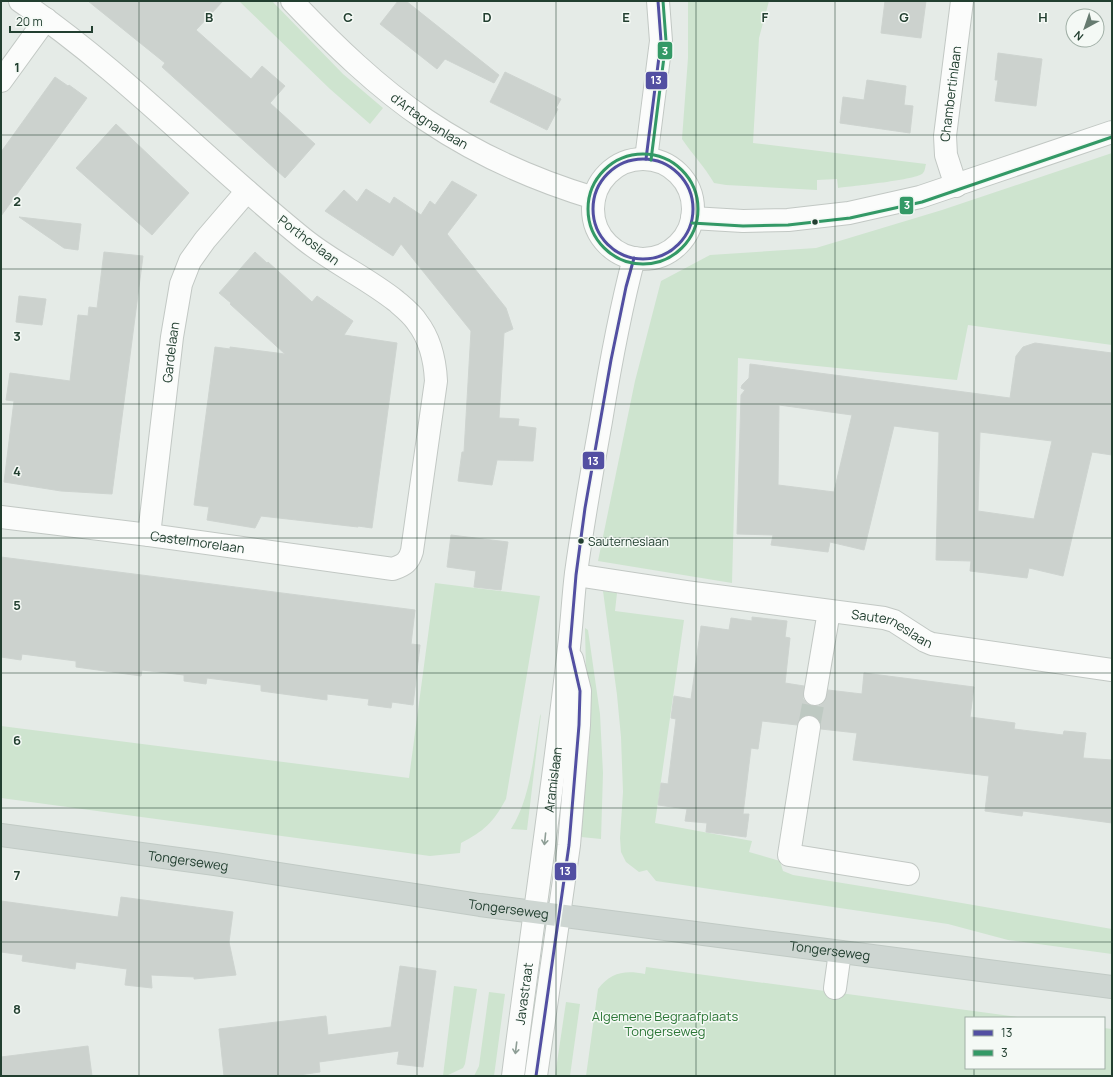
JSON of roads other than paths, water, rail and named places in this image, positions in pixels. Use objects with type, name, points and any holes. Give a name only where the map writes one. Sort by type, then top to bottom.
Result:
[{"type":"main road","name":"Tongerseweg","points":[[1,835],[215,864],[558,916],[1112,987]]},
{"type":"street","name":"Porthoslaan","points":[[20,1],[89,52],[247,191],[320,252],[380,288],[402,306],[417,321],[428,339],[435,360],[436,381],[410,560],[406,564],[393,569]]},
{"type":"street","name":"d'Artagnanlaan","points":[[292,1],[366,73],[425,119],[498,162],[547,182],[594,198]]},
{"type":"street","points":[[646,159],[660,41],[658,1]]},
{"type":"street","name":"Chambertinlaan","points":[[956,186],[946,155],[945,136],[962,1]]},
{"type":"street","points":[[1,81],[46,19]]},
{"type":"street","points":[[692,218],[743,221],[820,218],[889,205],[956,186],[1112,132]]},
{"type":"street","points":[[635,159],[646,159],[660,162],[673,168],[683,178],[690,190],[693,204],[692,218],[685,236],[671,250],[663,255],[644,259],[621,254],[610,246],[601,236],[595,224],[593,211],[594,198],[598,186],[613,168],[623,162],[635,159]]},
{"type":"street","name":"Gardelaan","points":[[150,534],[172,337],[181,284],[190,260],[247,191]]},
{"type":"street","name":"Aramislaan","points":[[535,912],[570,647],[576,575],[585,508],[611,360],[626,287],[634,258]]},
{"type":"street","name":"Castelmorelaan","points":[[1,517],[150,534],[393,569]]},
{"type":"street","name":"Sauterneslaan","points":[[576,575],[687,592],[829,611],[865,614],[894,621],[925,641],[944,647],[1112,670]]},
{"type":"street","points":[[814,694],[829,611]]},
{"type":"street","name":"Aramislaan","points":[[558,916],[569,845],[580,704],[580,691],[570,647]]},
{"type":"street","points":[[809,727],[789,855],[908,874]]},
{"type":"street","name":"Javastraat","points":[[512,1076],[535,912]]},
{"type":"street","name":"Javastraat","points":[[536,1076],[558,916]]},
{"type":"street","points":[[835,988],[840,952]]},
{"type":"tunnel","points":[[809,727],[815,694]]},
{"type":"place","name":"Sauterneslaan","points":[[581,541]]},
{"type":"park label","name":"Algemene Begraafplaats Tongerseweg","points":[[665,1024]]}]
